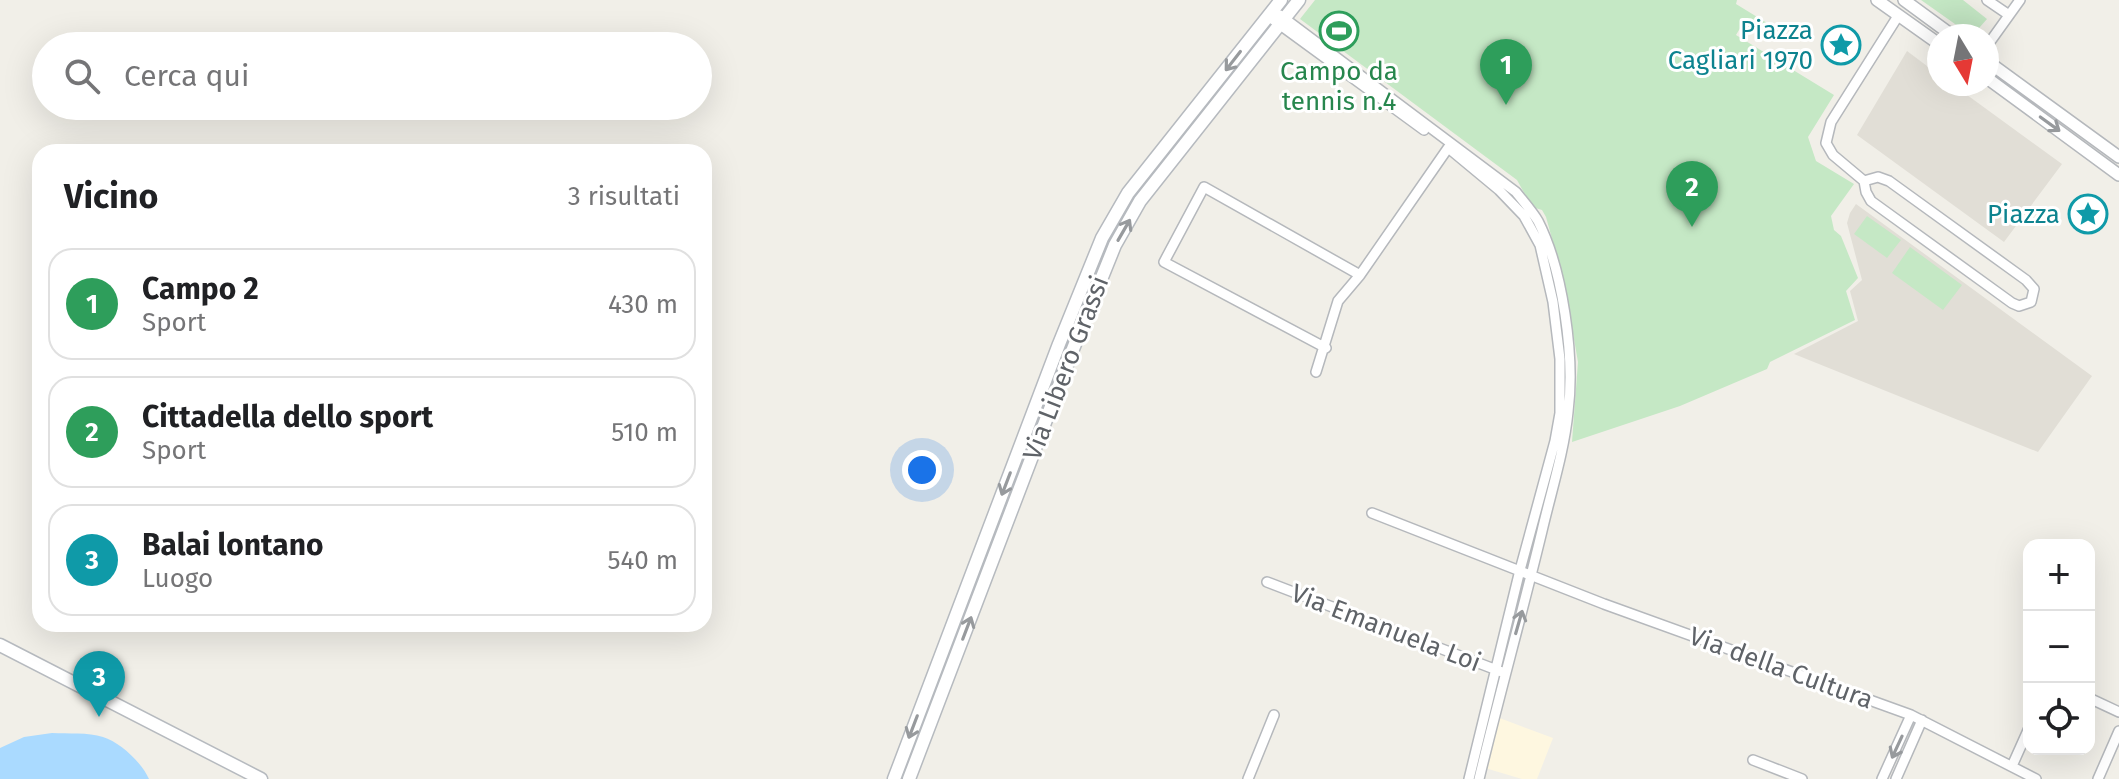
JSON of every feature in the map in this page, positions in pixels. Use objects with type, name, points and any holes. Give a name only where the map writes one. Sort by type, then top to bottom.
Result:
[{"type":"main road","name":"Via Libero Grassi","points":[[909,779],[1115,245],[1140,201],[1299,0]]},
{"type":"main road","name":"Via Libero Grassi","points":[[894,779],[1102,238],[1128,193],[1274,9]]},
{"type":"main road","points":[[0,645],[261,779]]},
{"type":"street","points":[[1877,0],[1927,36]]},
{"type":"street","points":[[1904,0],[1937,24]]},
{"type":"street","points":[[1987,0],[2009,15]]},
{"type":"street","points":[[1999,29],[2020,0]]},
{"type":"street","points":[[1274,9],[1282,22],[1489,176],[1524,216],[1540,245],[1564,352],[1567,422],[1531,574],[1469,779]]},
{"type":"street","points":[[1864,181],[1878,177],[1889,181],[2026,280],[2034,289],[2031,302],[2019,306],[2012,303],[1871,201],[1864,181],[1833,155],[1826,143],[1831,122],[1898,16]]},
{"type":"street","points":[[1999,70],[2119,157]]},
{"type":"street","points":[[1999,87],[2119,175]]},
{"type":"street","points":[[1411,117],[1448,148],[1489,176]]},
{"type":"street","points":[[1316,372],[1326,348],[1338,301],[1360,275],[1448,148]]},
{"type":"street","points":[[1326,348],[1164,262],[1204,187],[1360,275]]},
{"type":"street","points":[[1479,779],[1520,570],[1560,413],[1564,352]]},
{"type":"street","name":"Via della Cultura","points":[[1372,513],[1604,604],[1911,715],[2036,779]]},
{"type":"street","name":"Via Emanuela Loi","points":[[1267,582],[1501,671]]},
{"type":"street","points":[[2095,701],[2119,712]]},
{"type":"street","points":[[1248,779],[1274,715]]},
{"type":"street","points":[[1882,779],[1911,715]]},
{"type":"street","points":[[1896,779],[1922,720]]},
{"type":"street","points":[[2098,779],[2119,731]]},
{"type":"street","points":[[2012,766],[2023,741]]},
{"type":"street","points":[[1753,760],[1802,779]]},
{"type":"shaded area","points":[[1907,51],[1927,66],[1927,96],[1968,96],[2062,164],[2004,242],[1857,135]]},
{"type":"shaded area","points":[[1856,204],[2092,376],[2038,452],[1794,354],[1858,321],[1850,291],[1862,280],[1847,223]]},
{"type":"shaded area","points":[[1497,717],[1553,738],[1537,779],[1522,779],[1485,768]]},
{"type":"green space","points":[[1315,0],[1737,0],[1736,4],[1767,23],[1759,35],[1742,25],[1736,35],[1834,95],[1808,137],[1816,161],[1854,184],[1831,216],[1834,230],[1841,236],[1858,278],[1846,291],[1855,320],[1770,362],[1767,369],[1680,406],[1572,442],[1578,362],[1564,282],[1542,210],[1532,207],[1517,180],[1300,19]]},
{"type":"green space","points":[[1921,0],[1963,0],[1987,19],[1983,24],[1955,24]]},
{"type":"green space","points":[[1867,216],[1901,240],[1887,258],[1854,234]]},
{"type":"green space","points":[[1910,247],[1962,285],[1943,310],[1892,273]]},
{"type":"water","points":[[52,733],[91,734],[110,740],[130,754],[149,779],[0,779],[0,748],[24,737]]},
{"type":"place","name":"Campo da tennis n.4","points":[[1339,31]]},
{"type":"place","name":"Piazza Cagliari 1970","points":[[1841,45]]},
{"type":"place","name":"Campo 2","points":[[1506,105]]},
{"type":"place","name":"Piazza","points":[[2088,214]]},
{"type":"place","name":"Cittadella dello sport","points":[[1692,227]]},
{"type":"place","name":"Balai lontano","points":[[99,717]]}]
